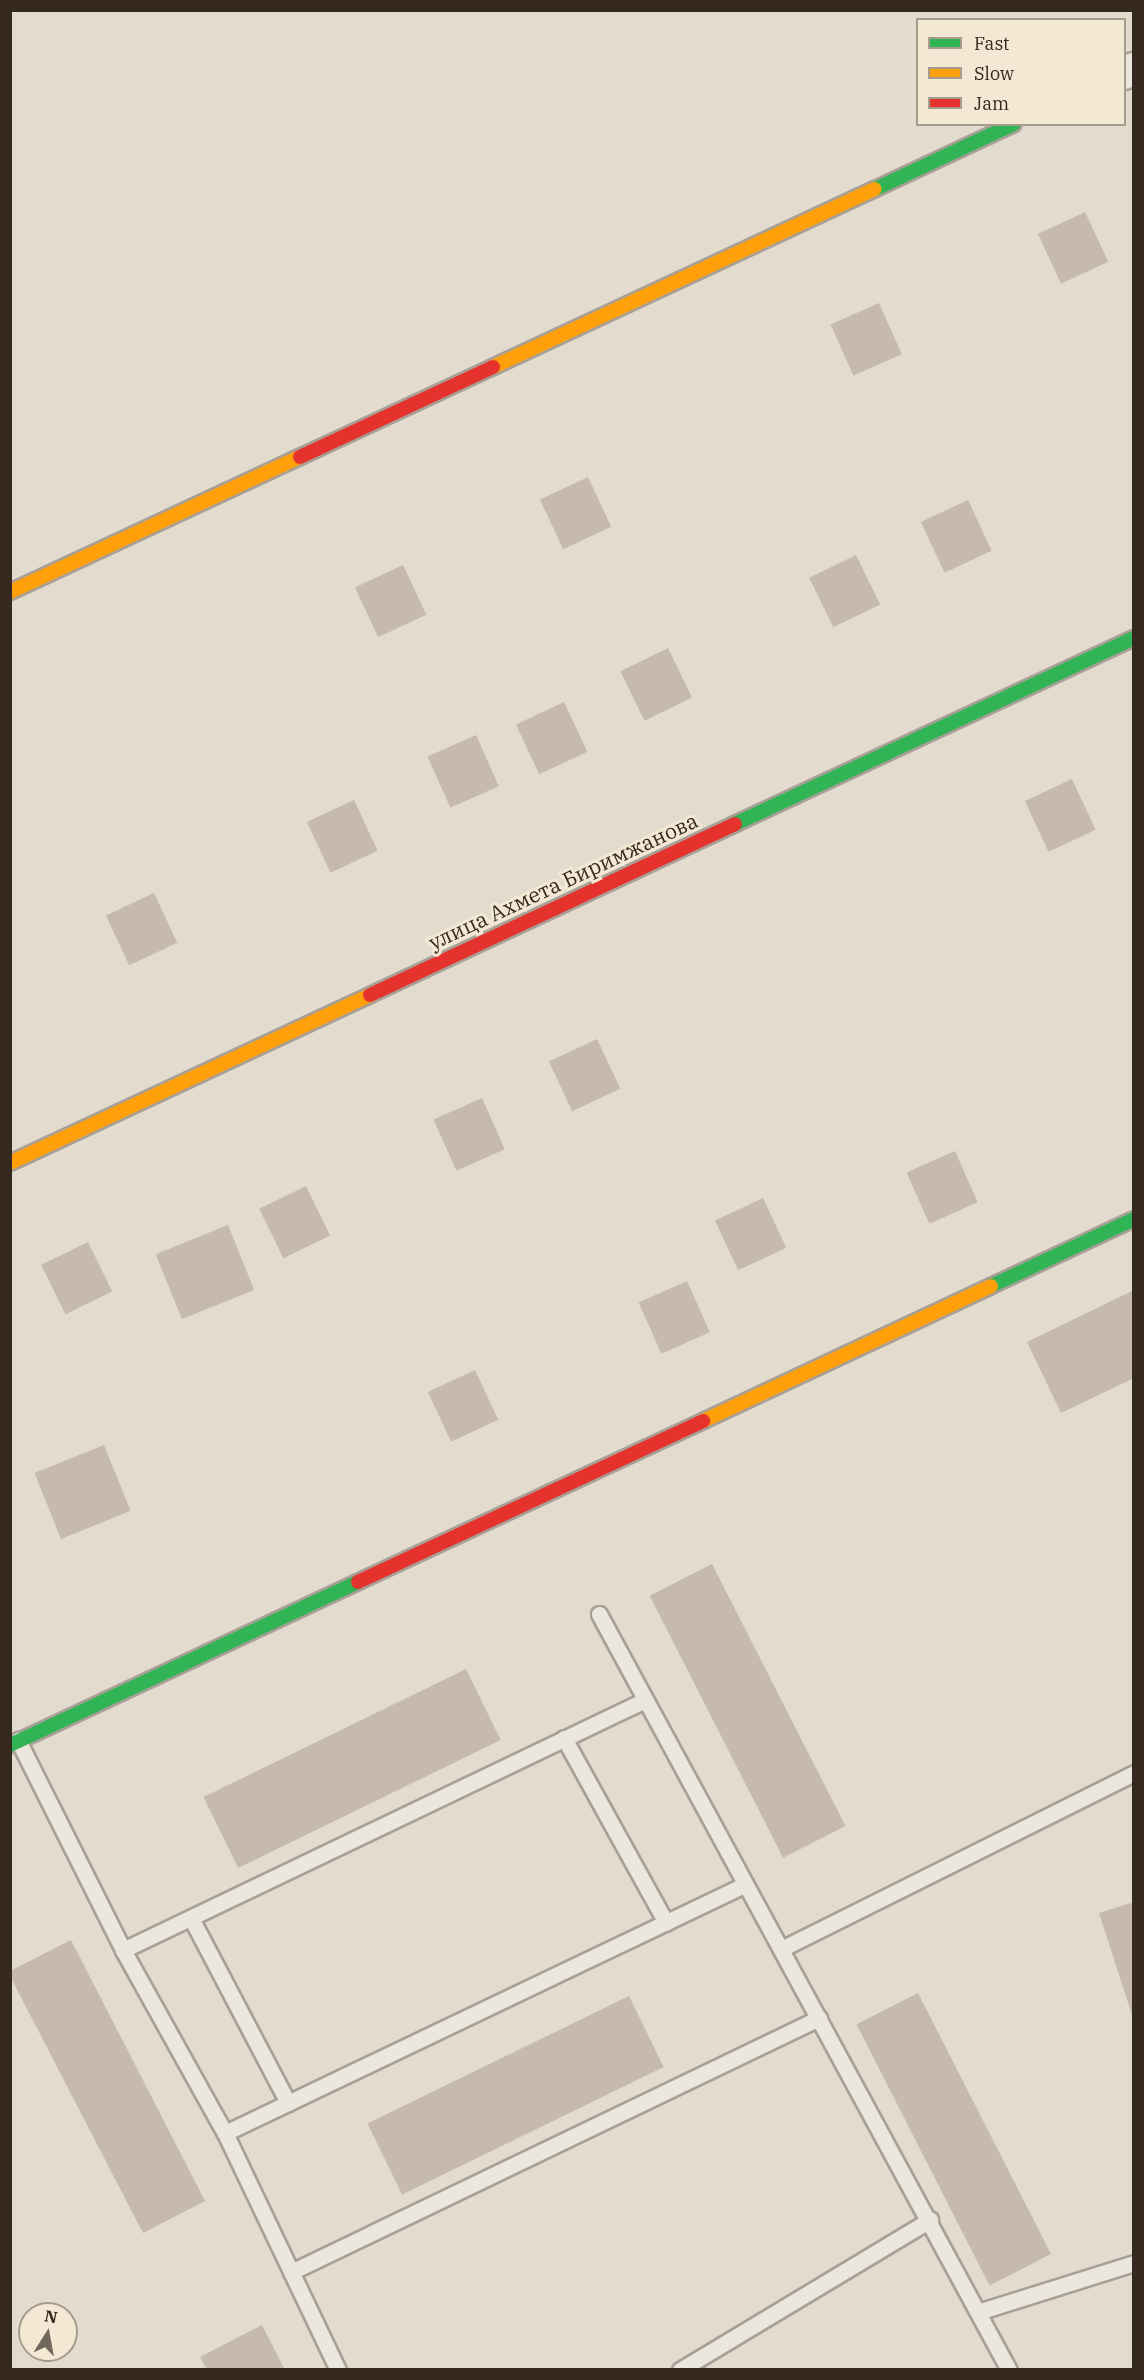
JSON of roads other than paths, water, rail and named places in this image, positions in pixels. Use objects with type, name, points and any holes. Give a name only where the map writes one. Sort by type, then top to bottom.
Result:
[{"type":"street","points":[[10,592],[1010,126]]},
{"type":"street","name":"улица Ахмета Биримжанова","points":[[10,1163],[1134,638]]},
{"type":"street","points":[[14,1742],[1134,1219]]},
{"type":"lane","points":[[599,1614],[742,1886],[781,1949],[981,2312],[1010,2370]]},
{"type":"lane","points":[[123,1950],[645,1700]]},
{"type":"lane","points":[[564,1738],[666,1923]]},
{"type":"lane","points":[[14,1742],[123,1950],[225,2133],[338,2370]]},
{"type":"lane","points":[[781,1949],[1134,1773]]},
{"type":"lane","points":[[225,2133],[742,1886]]},
{"type":"lane","points":[[191,1918],[288,2103]]},
{"type":"lane","points":[[291,2272],[819,2018]]},
{"type":"lane","points":[[680,2370],[930,2220]]},
{"type":"lane","points":[[981,2312],[1134,2263]]}]
